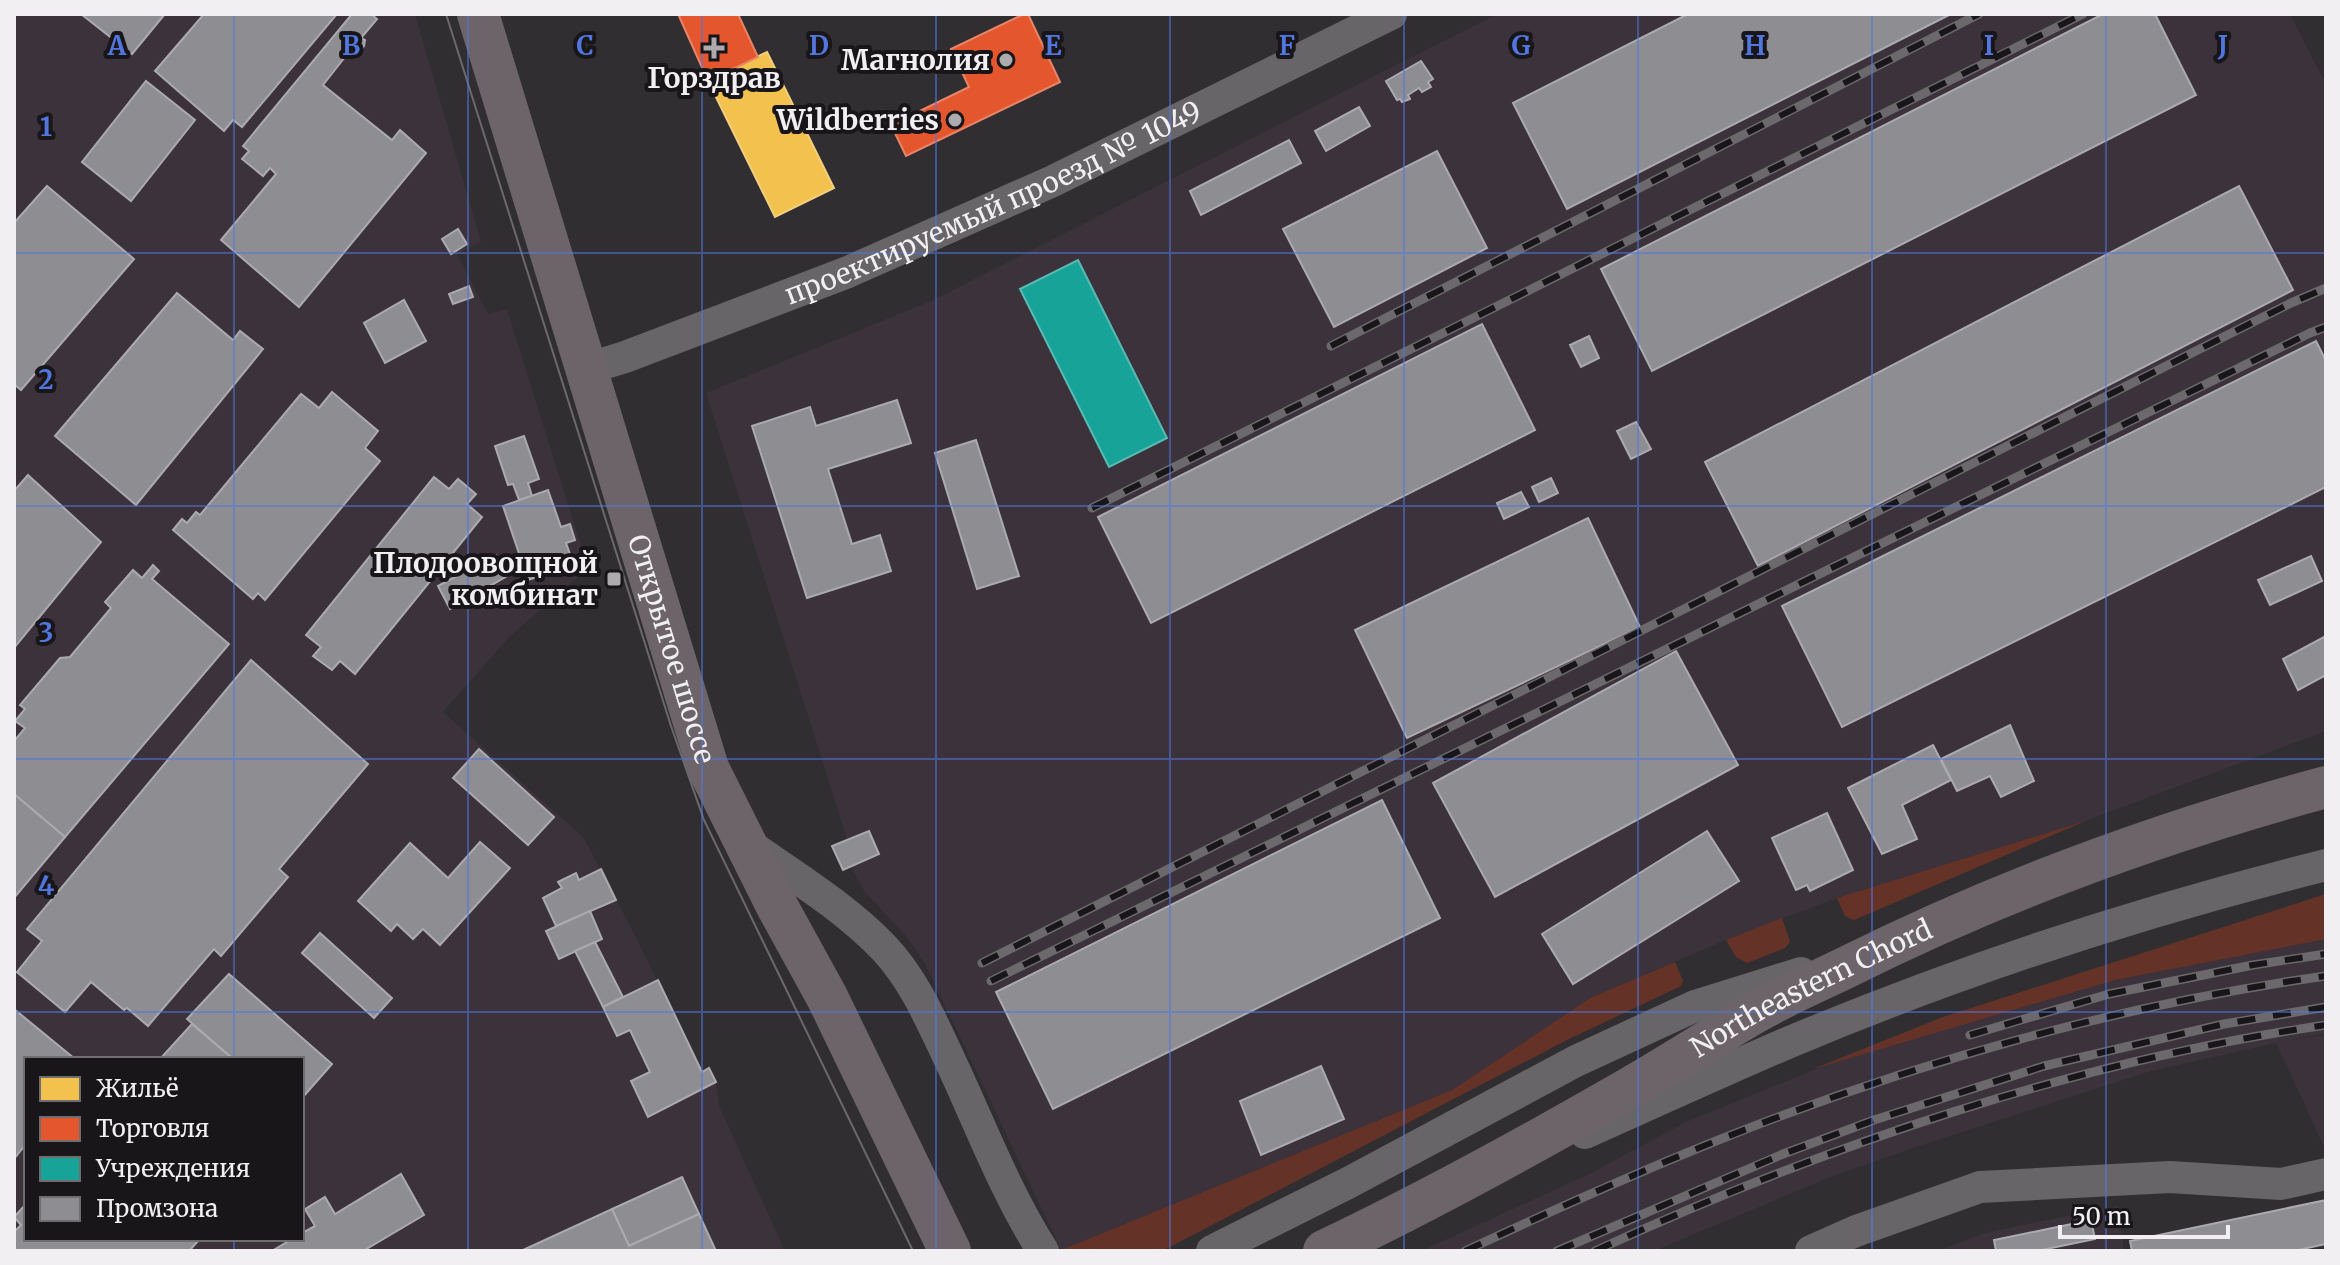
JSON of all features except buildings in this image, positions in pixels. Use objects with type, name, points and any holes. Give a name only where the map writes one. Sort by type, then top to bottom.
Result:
[{"type":"main road","name":"Открытое шоссе","points":[[478,14],[708,768],[827,997],[950,1251]]},
{"type":"main road","name":"Northeastern Chord","points":[[1324,1251],[1388,1221],[1629,1089],[1760,1010],[1888,946],[1995,897],[2088,862],[2260,805],[2326,787]]},
{"type":"street","name":"проектируемый проезд № 1049","points":[[586,369],[848,272],[1053,181],[1391,14]]},
{"type":"street","points":[[745,842],[814,890],[885,950],[904,974],[925,1006],[1043,1251]]},
{"type":"street","name":"Northeastern Chord","points":[[1332,1251],[1564,1142],[1815,1032],[2118,922],[2326,865]]},
{"type":"street","points":[[1212,1251],[1348,1183],[1576,1061],[1695,1006],[1888,946]]},
{"type":"street","points":[[1811,1251],[1856,1231],[1980,1187],[2170,1177],[2281,1184],[2326,1174]]},
{"type":"shaded area","points":[[14,14],[415,14],[481,242],[457,254],[488,314],[507,309],[588,568],[509,637],[443,712],[583,837],[701,1071],[709,1068],[716,1082],[719,1106],[785,1251],[14,1251]]},
{"type":"shaded area","points":[[1497,14],[2290,14],[2326,84],[2326,731],[2088,820],[1837,898],[1726,940],[1590,998],[1452,1090],[1061,1250],[925,963],[906,936],[864,891],[851,867],[843,870],[832,846],[847,839],[706,393],[931,301]]},
{"type":"shaded area","points":[[2088,820],[1854,920],[1845,916],[1837,898]]},
{"type":"shaded area","points":[[2326,894],[2326,939],[2115,980],[1813,1069],[1943,1017]]},
{"type":"shaded area","points":[[1782,918],[1790,942],[1785,948],[1747,963],[1736,957],[1726,940]]},
{"type":"shaded area","points":[[2326,918],[2326,1033],[2292,1040],[2326,1035],[2326,1151],[2276,1043],[2151,1071],[1913,1148],[1833,1176],[1654,1251],[1421,1251],[1591,1173],[1686,1122],[1943,1017]]},
{"type":"shaded area","points":[[1675,962],[1683,981],[1681,986],[1567,1040],[1162,1251],[1061,1250],[1452,1090],[1590,998]]},
{"type":"shaded area","points":[[2118,1206],[2124,1251],[1938,1251],[1984,1233]]},
{"type":"tram line","points":[[446,14],[671,726],[704,820],[913,1251]]},
{"type":"railway","points":[[1331,346],[1979,14]]},
{"type":"railway","points":[[1092,508],[2083,14]]},
{"type":"railway","points":[[982,963],[2326,288]]},
{"type":"railway","points":[[991,981],[2326,327]]},
{"type":"railway","points":[[1970,1035],[2109,994],[2253,965],[2326,954]]},
{"type":"railway","points":[[1465,1251],[1693,1150],[1871,1084],[1946,1060],[2173,1002],[2326,976]]},
{"type":"railway","points":[[1557,1251],[1783,1154],[1874,1120],[2044,1066],[2224,1024],[2326,1007]]},
{"type":"railway","points":[[1595,1251],[1770,1176],[1953,1112],[2139,1061],[2326,1025]]},
{"type":"place","name":"Горздрав","points":[[714,48]]},
{"type":"place","name":"Магнолия","points":[[1006,60]]},
{"type":"place","name":"Wildberries","points":[[955,120]]},
{"type":"place","name":"Плодоовощной комбинат","points":[[614,579]]}]
